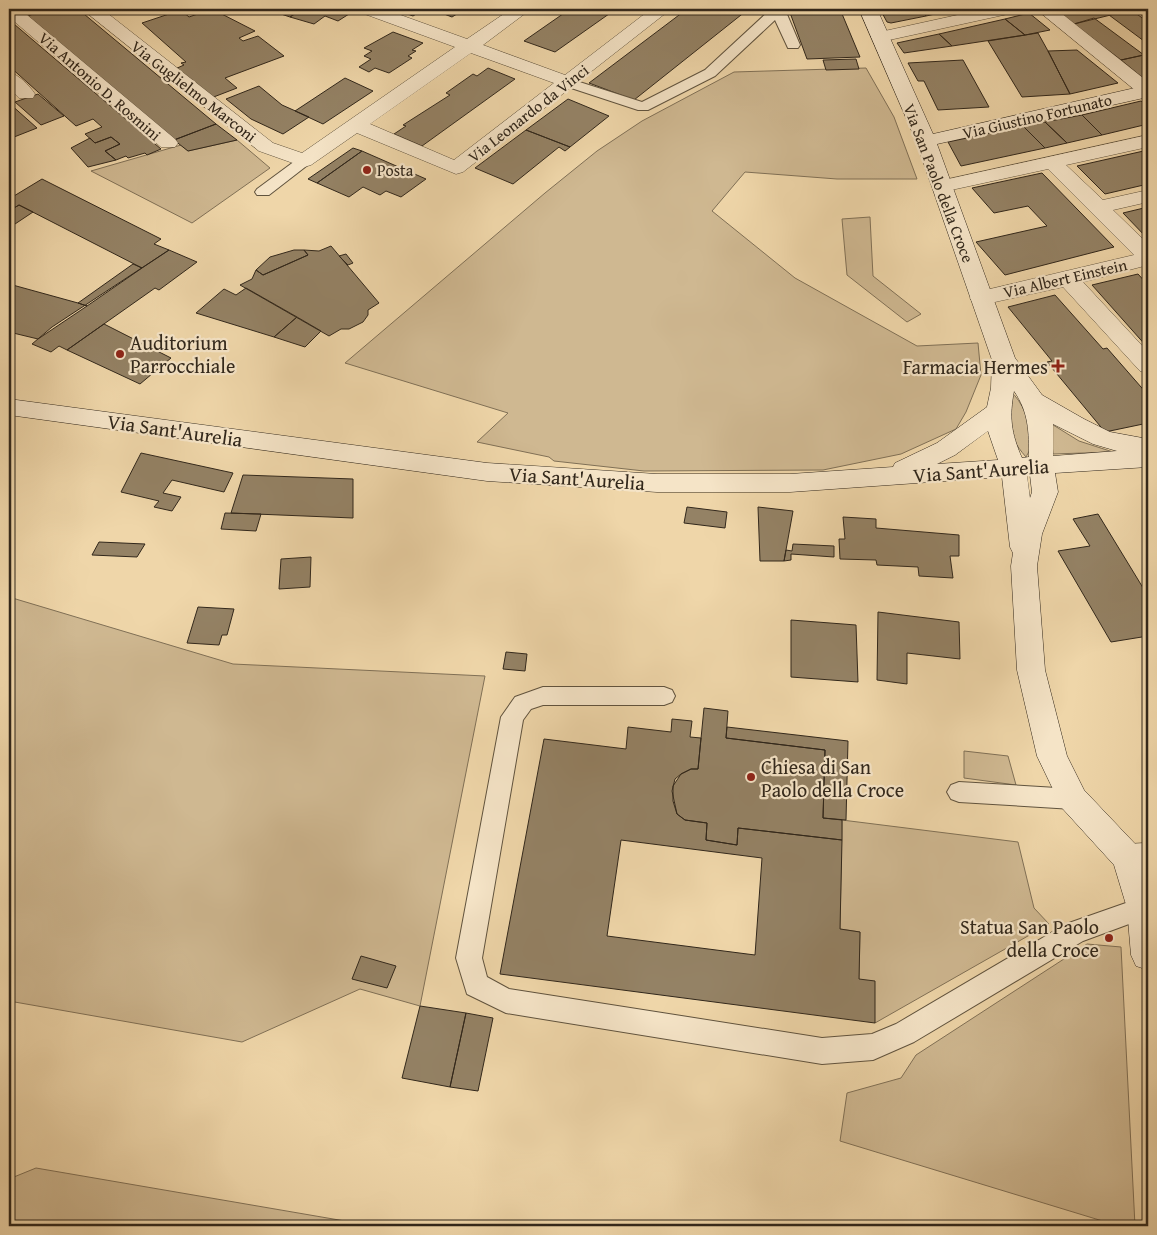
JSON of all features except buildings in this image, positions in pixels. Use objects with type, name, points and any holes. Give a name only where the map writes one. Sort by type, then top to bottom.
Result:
[{"type":"street","points":[[13,16],[36,9]]},
{"type":"street","name":"Via Guglielmo Marconi","points":[[91,9],[266,148],[304,161]]},
{"type":"street","points":[[368,9],[567,82]]},
{"type":"street","points":[[304,161],[467,45],[522,9]]},
{"type":"street","name":"Via Leonardo da Vinci","points":[[356,125],[456,168],[662,9]]},
{"type":"street","name":"Via San Paolo della Croce","points":[[868,9],[926,141],[1004,360]]},
{"type":"street","points":[[880,37],[1008,9]]},
{"type":"street","points":[[1045,9],[1148,91]]},
{"type":"street","name":"Via Antonio D. Rosmini","points":[[13,16],[168,143]]},
{"type":"street","points":[[9,78],[26,94]]},
{"type":"street","name":"Via Giustino Fortunato","points":[[926,141],[1148,91]]},
{"type":"street","points":[[942,186],[1148,141]]},
{"type":"street","points":[[1052,162],[1148,257]]},
{"type":"street","points":[[1099,207],[1148,196]]},
{"type":"street","name":"Via Albert Einstein","points":[[981,298],[1068,279],[1148,257]]},
{"type":"street","points":[[1068,279],[1148,366]]},
{"type":"street","points":[[1004,360],[1034,401],[1042,424],[1041,466],[1044,492],[1029,534],[1024,566]]},
{"type":"street","points":[[1004,360],[1003,388],[998,411],[1001,438],[1014,469],[1024,566],[1031,670],[1052,756],[1073,799],[1138,857],[1148,955]]},
{"type":"street","points":[[1034,401],[1078,429],[1122,446],[1148,448]]},
{"type":"street","name":"Via Sant'Aurelia","points":[[9,407],[487,472],[657,483],[790,483],[1014,469],[1148,458]]},
{"type":"street","points":[[891,476],[946,449],[998,411]]},
{"type":"lane","points":[[567,82],[643,107],[710,73],[779,9],[793,45]]},
{"type":"lane","points":[[264,192],[304,161]]},
{"type":"lane","points":[[664,696],[543,696],[523,703],[512,717],[468,958],[476,985],[506,1001],[822,1051],[873,1047],[905,1033],[1075,932],[1143,908]]},
{"type":"lane","points":[[958,792],[1073,799]]},
{"type":"shaded area","points":[[866,68],[894,117],[917,179],[837,179],[745,172],[712,211],[795,278],[917,346],[978,343],[981,375],[966,412],[956,429],[901,454],[823,470],[644,471],[554,461],[549,457],[477,442],[508,413],[345,363],[545,193],[597,151],[642,121],[734,72]]},
{"type":"shaded area","points":[[237,140],[270,168],[192,223],[91,171],[181,145],[188,151]]},
{"type":"shaded area","points":[[870,217],[873,276],[921,314],[907,322],[847,275],[842,219]]},
{"type":"shaded area","points":[[1010,391],[1019,401],[1026,414],[1030,428],[1032,444],[1026,457],[1014,441],[1009,426]]},
{"type":"shaded area","points":[[1050,423],[1079,441],[1113,452],[1053,454]]},
{"type":"shaded area","points":[[9,597],[233,664],[485,676],[420,1006],[360,989],[242,1042],[9,1001]]},
{"type":"shaded area","points":[[964,751],[1008,756],[1016,785],[964,778]]},
{"type":"shaded area","points":[[842,820],[1018,842],[1034,908],[1049,924],[875,1023],[859,979],[860,932],[840,929]]},
{"type":"shaded area","points":[[1087,944],[1121,947],[1135,1226],[1119,1226],[840,1141],[847,1093],[901,1078],[916,1055]]},
{"type":"shaded area","points":[[36,1168],[374,1226],[9,1226],[9,1179]]},
{"type":"place","name":"Posta","points":[[367,170]]},
{"type":"place","name":"Auditorium Parrocchiale","points":[[120,354]]},
{"type":"place","name":"Farmacia Hermes","points":[[1058,366]]},
{"type":"place","name":"Chiesa di San Paolo della Croce","points":[[751,777]]},
{"type":"place","name":"Statua San Paolo della Croce","points":[[1109,938]]}]
